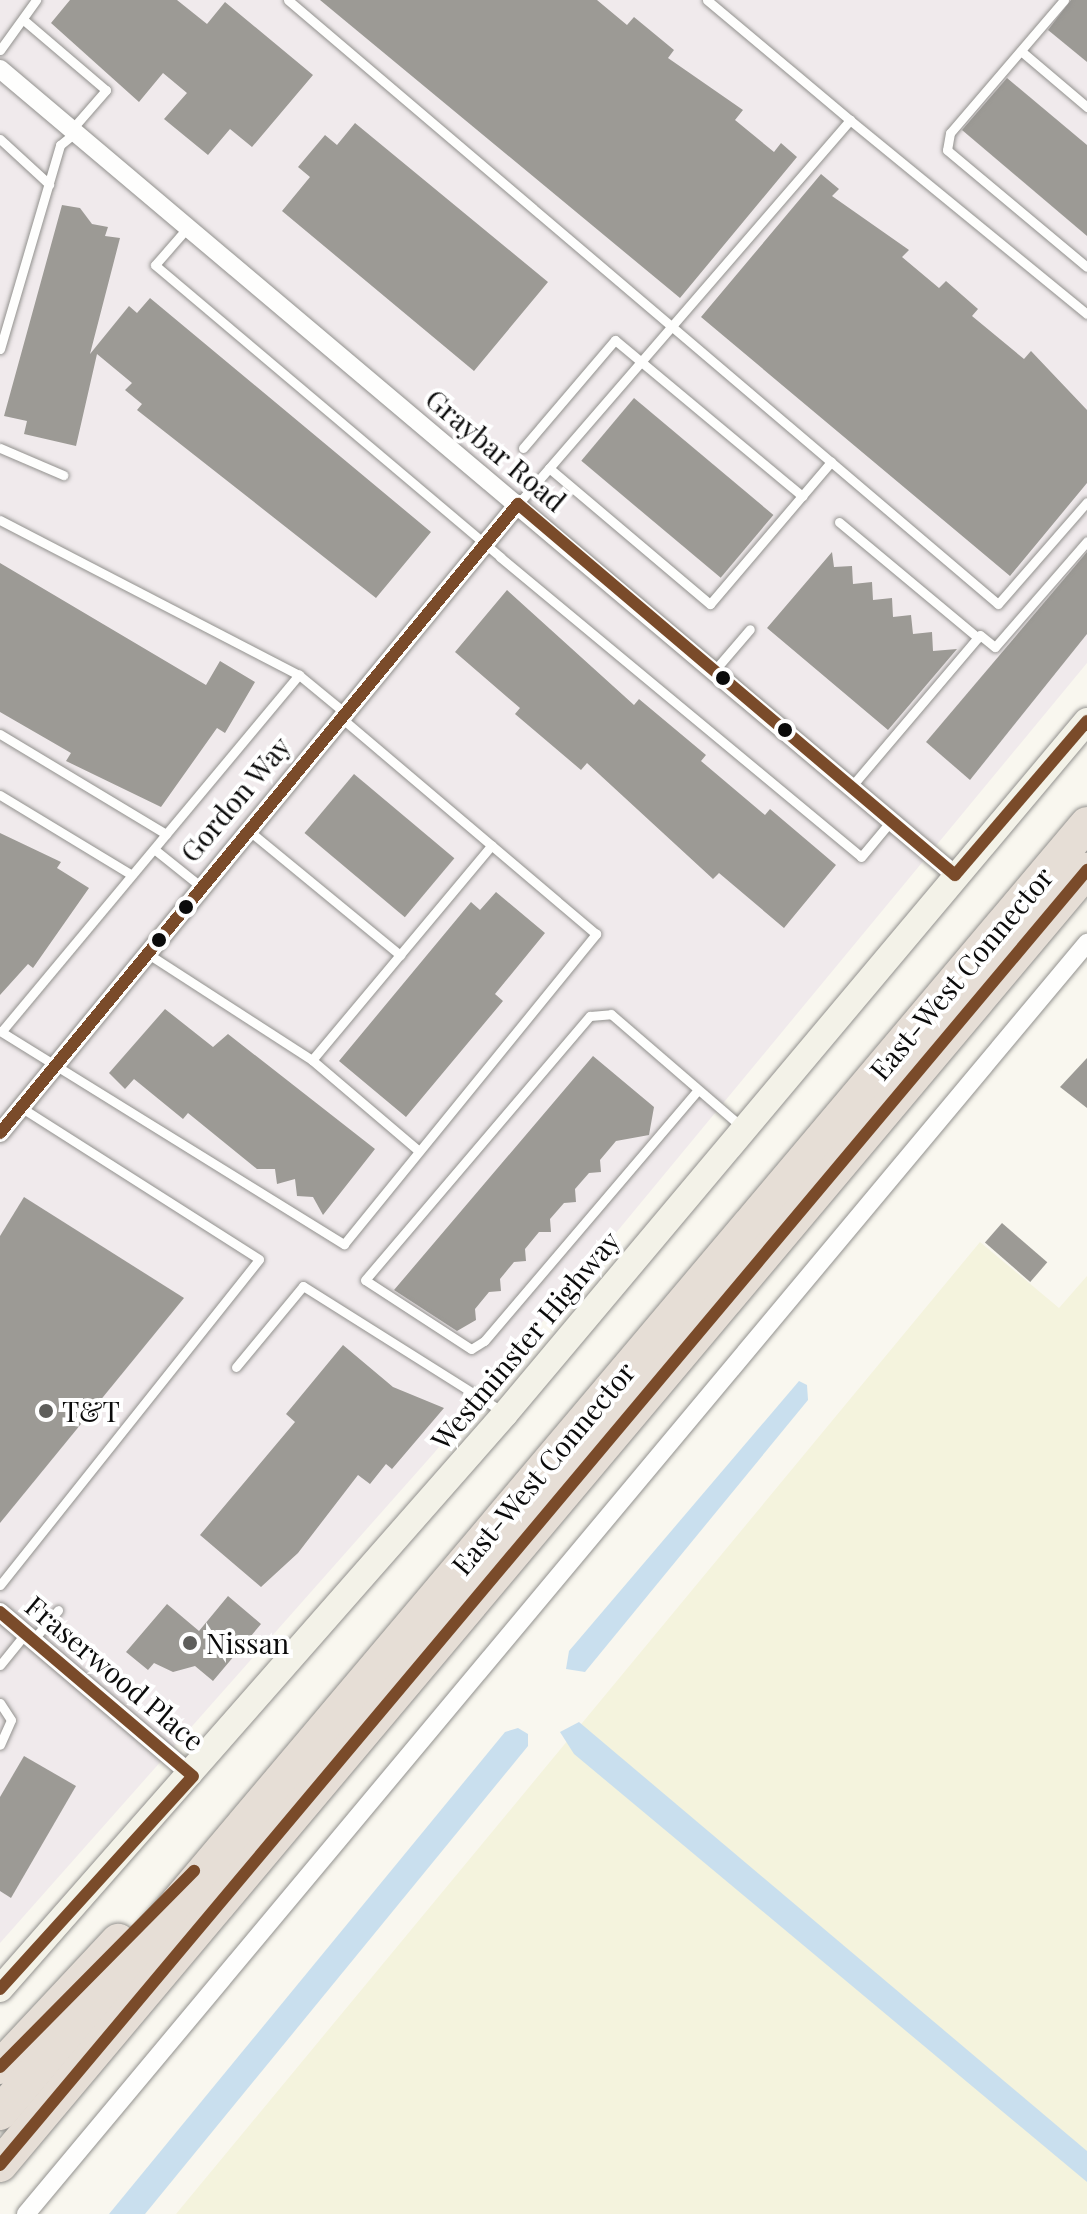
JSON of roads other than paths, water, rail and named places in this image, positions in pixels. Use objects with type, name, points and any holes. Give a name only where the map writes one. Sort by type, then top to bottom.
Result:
[{"type":"highway","name":"East-West Connector","points":[[0,2113],[1087,824]]},
{"type":"highway","name":"East-West Connector","points":[[0,2165],[1087,870]]},
{"type":"highway","points":[[0,2067],[105,1954],[238,1830]]},
{"type":"main road","name":"Westminster Highway","points":[[0,1989],[193,1776],[505,1414],[1087,721]]},
{"type":"street","name":"Graybar Road","points":[[0,69],[955,875]]},
{"type":"street","name":"Gordon Way","points":[[0,1133],[17,1105],[48,1067],[518,504]]},
{"type":"street","points":[[26,2214],[1087,943]]},
{"type":"street","name":"Fraserwood Place","points":[[0,1612],[193,1776]]},
{"type":"lane","points":[[0,50],[26,22],[36,0]]},
{"type":"lane","points":[[288,0],[998,604],[1087,502]]},
{"type":"lane","points":[[707,0],[1087,314]]},
{"type":"lane","points":[[1064,0],[950,133],[947,150],[1087,267]]},
{"type":"lane","points":[[0,349],[60,145],[106,90],[26,22]]},
{"type":"lane","points":[[1021,51],[1087,107]]},
{"type":"lane","points":[[518,504],[850,120]]},
{"type":"lane","points":[[0,139],[49,184]]},
{"type":"lane","points":[[188,227],[155,265],[485,544],[861,857],[891,821]]},
{"type":"lane","points":[[523,448],[615,340],[802,496]]},
{"type":"lane","points":[[0,448],[63,475]]},
{"type":"lane","points":[[549,468],[710,604],[831,462]]},
{"type":"lane","points":[[0,520],[299,675],[596,934],[344,1244],[48,1067],[1,1031],[299,675]]},
{"type":"lane","points":[[839,522],[978,638],[995,647],[1087,541]]},
{"type":"lane","points":[[714,671],[750,629]]},
{"type":"lane","points":[[851,787],[978,638]]},
{"type":"lane","points":[[0,734],[166,834]]},
{"type":"lane","points":[[0,795],[132,875]]},
{"type":"lane","points":[[246,829],[400,955]]},
{"type":"lane","points":[[312,1060],[492,845]]},
{"type":"lane","points":[[154,849],[199,885]]},
{"type":"lane","points":[[144,951],[312,1060],[419,1151]]},
{"type":"lane","points":[[697,1091],[484,1341],[471,1349],[365,1280],[590,1016],[611,1014],[744,1130]]},
{"type":"lane","points":[[0,1585],[259,1259],[17,1105]]},
{"type":"lane","points":[[236,1367],[303,1286],[505,1414]]},
{"type":"lane","points":[[0,1665],[58,1610]]},
{"type":"lane","points":[[0,1703],[11,1720],[0,1745]]},
{"type":"water","points":[[799,1381],[807,1385],[808,1400],[585,1672],[566,1669],[569,1651]]},
{"type":"water","points":[[579,1722],[1087,2151],[1087,2182],[574,1754],[560,1732]]},
{"type":"water","points":[[518,1728],[528,1734],[528,1746],[145,2214],[109,2214],[505,1732]]},
{"type":"place","name":"T&T","points":[[46,1411]]},
{"type":"place","name":"Nissan","points":[[190,1643]]}]
